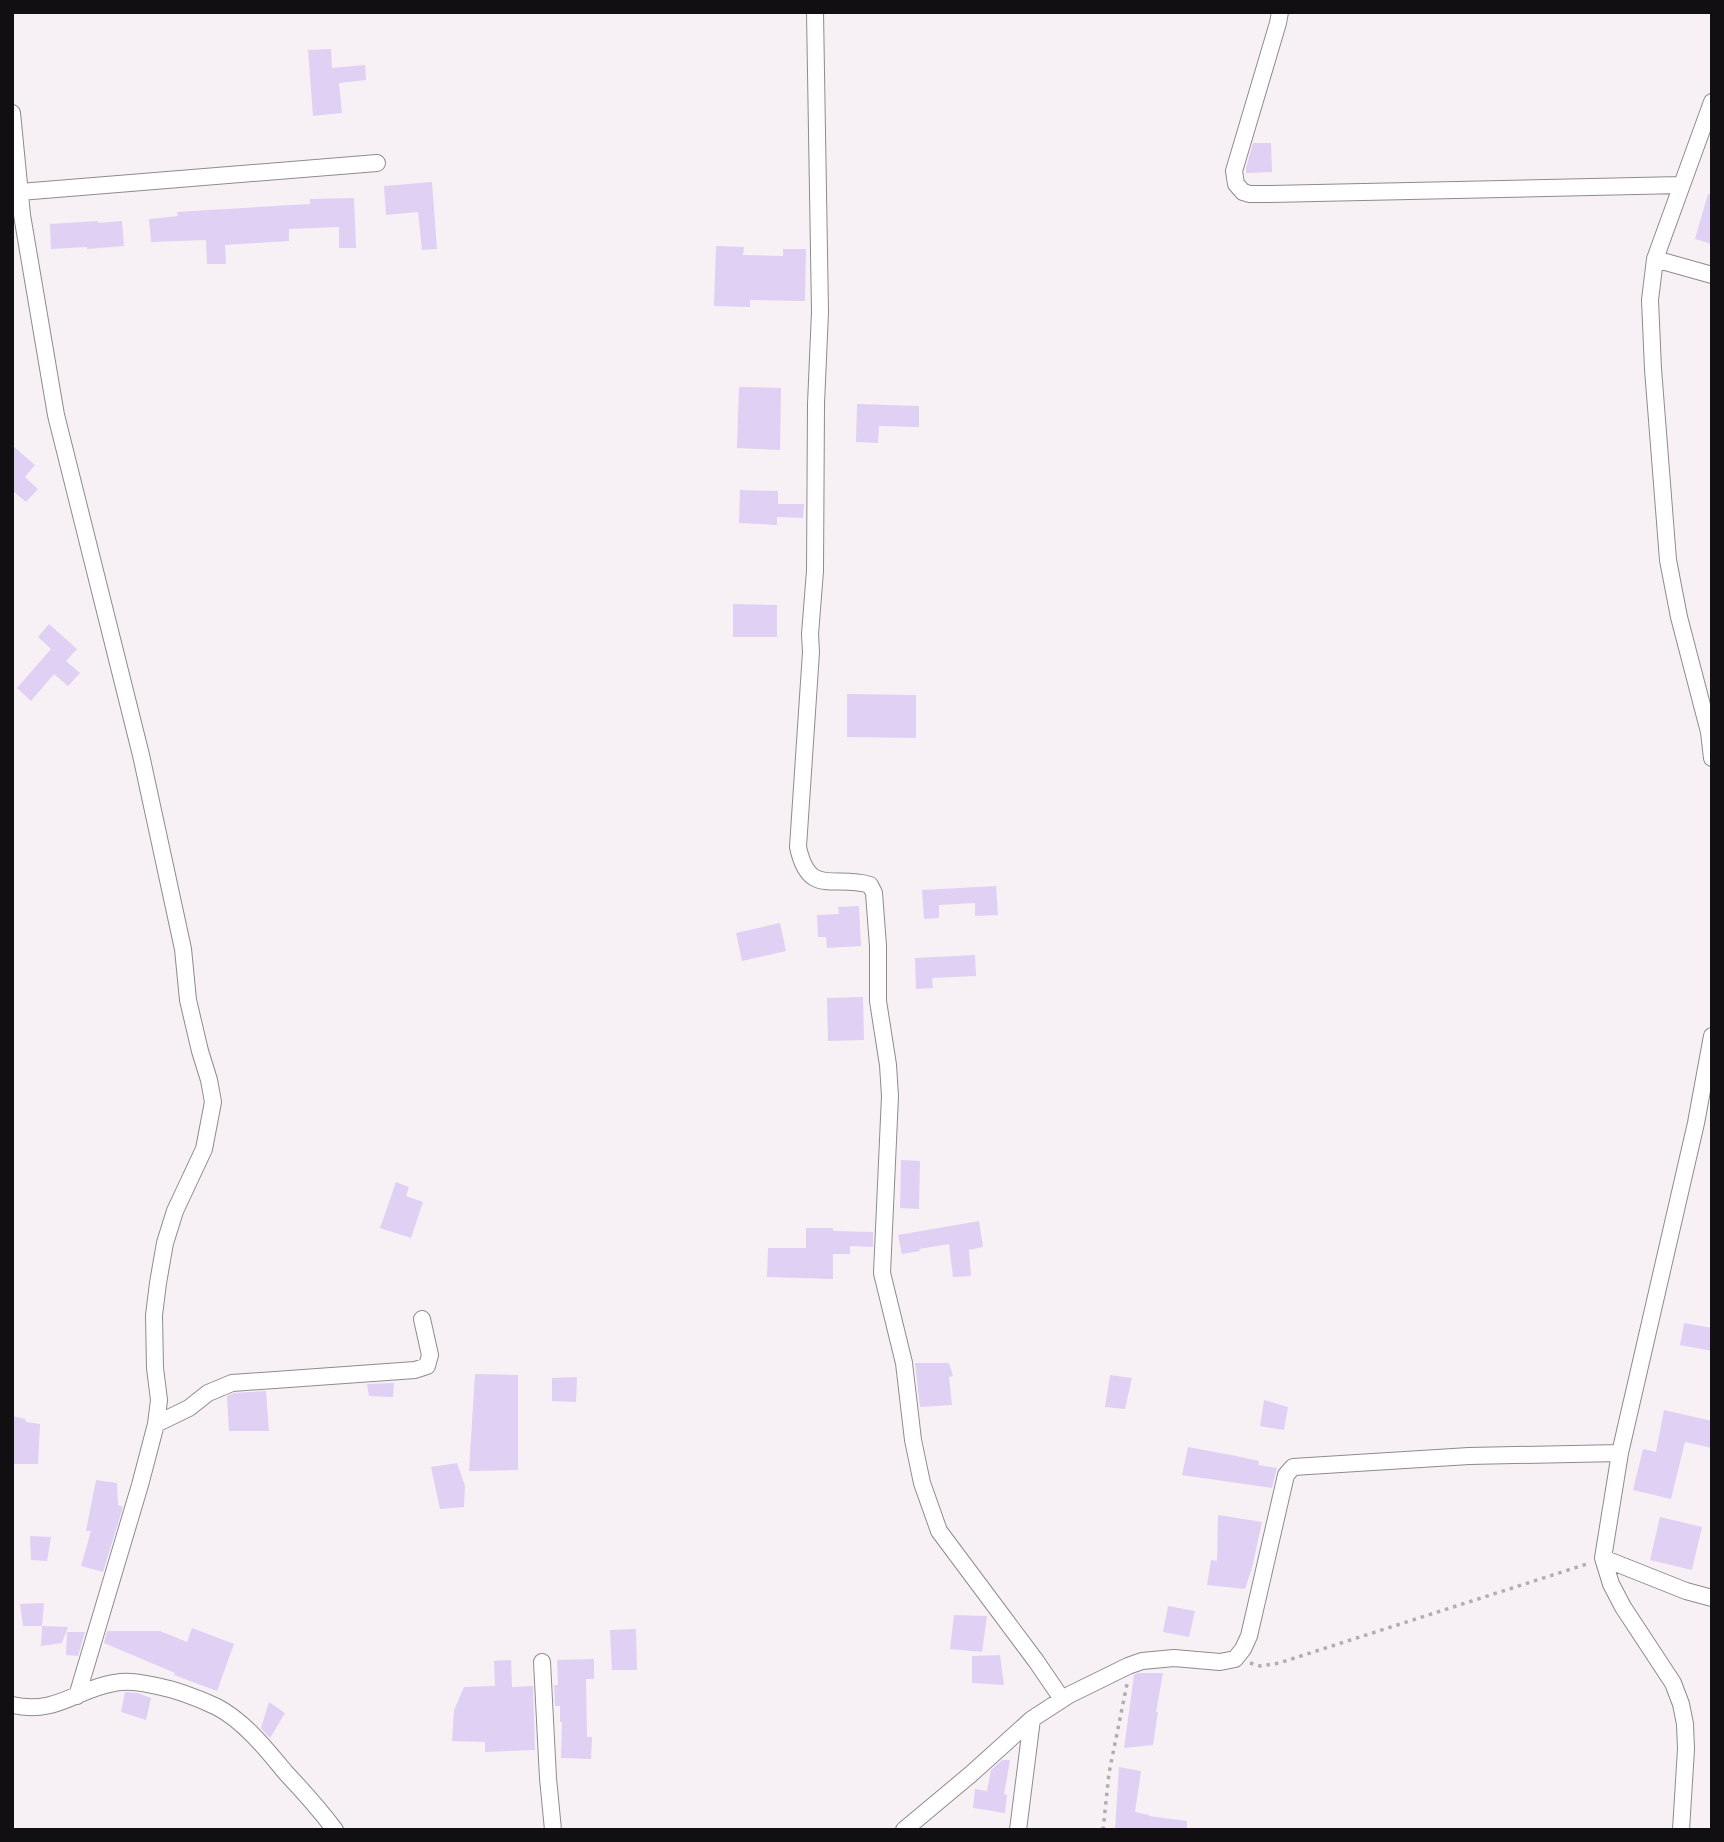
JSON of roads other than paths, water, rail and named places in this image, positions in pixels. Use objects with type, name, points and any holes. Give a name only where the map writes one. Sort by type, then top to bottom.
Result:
[{"type":"street","points":[[815,12],[820,312],[816,382],[815,571],[798,848],[801,863],[810,877],[826,882],[861,883],[870,886],[874,893],[878,1001],[890,1096],[882,1273],[904,1363],[913,1440],[922,1483],[939,1531],[1002,1613],[1062,1699]]},
{"type":"street","points":[[1280,12],[1234,171],[1236,184],[1243,191],[1260,194],[1336,193],[1681,185]]},
{"type":"street","points":[[1712,102],[1655,259],[1650,300],[1668,560],[1679,617],[1709,732],[1712,758]]},
{"type":"street","points":[[12,113],[32,275],[56,415],[141,755],[183,949],[188,1000],[213,1102],[204,1149],[175,1211],[160,1270],[154,1315],[155,1368],[159,1400],[156,1424],[77,1696]]},
{"type":"street","points":[[20,192],[377,163]]},
{"type":"street","points":[[1655,259],[1712,275]]},
{"type":"street","points":[[1700,698],[1712,717]]},
{"type":"street","points":[[1681,1830],[1686,1749],[1681,1704],[1673,1683],[1623,1607],[1611,1584],[1603,1558],[1620,1453],[1696,1123],[1712,1036]]},
{"type":"street","points":[[156,1424],[189,1408],[208,1393],[232,1383],[415,1370],[427,1366],[430,1355],[422,1319]]},
{"type":"street","points":[[904,1830],[1032,1719],[1062,1699],[1128,1666],[1156,1658],[1220,1662],[1235,1659],[1249,1636],[1286,1475],[1293,1467],[1469,1456],[1620,1453]]},
{"type":"street","points":[[1603,1558],[1686,1591],[1712,1598]]},
{"type":"street","points":[[542,1662],[553,1830]]},
{"type":"street","points":[[12,1706],[36,1708],[58,1704],[97,1687],[114,1683],[135,1681],[173,1690],[217,1707],[243,1726],[335,1830]]},
{"type":"street","points":[[1018,1830],[1032,1719]]}]
